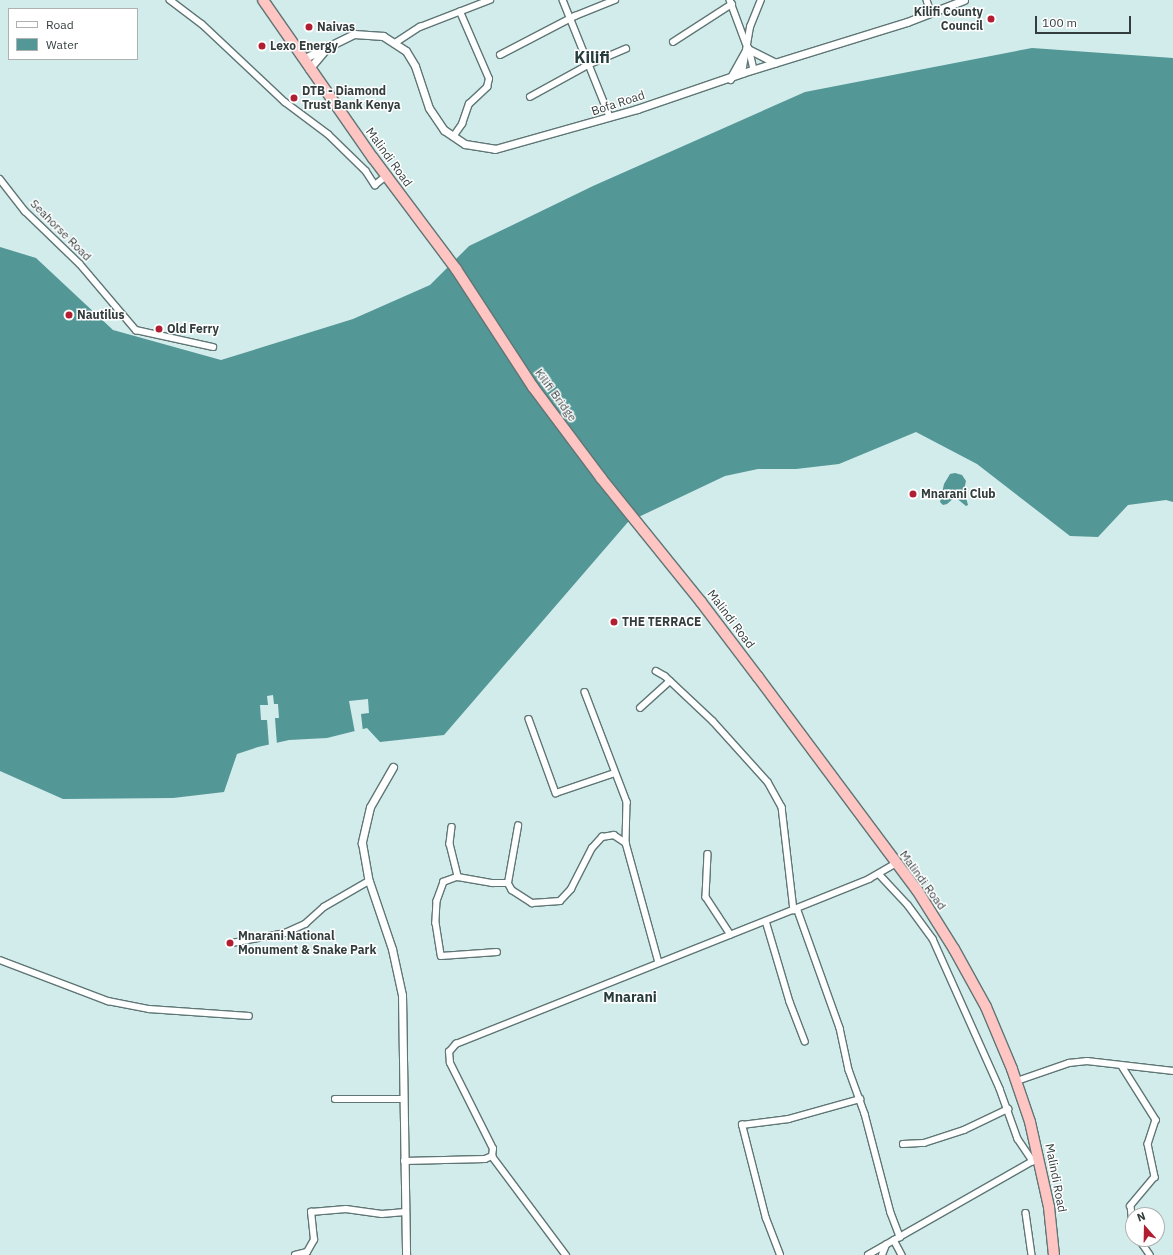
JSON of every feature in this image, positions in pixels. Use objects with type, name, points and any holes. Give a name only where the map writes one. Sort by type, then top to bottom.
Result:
[{"type":"highway","name":"Malindi Road","points":[[263,0],[309,69],[426,229]]},
{"type":"highway","name":"Kilifi Bridge","points":[[426,229],[456,269],[533,387],[601,478],[674,568]]},
{"type":"highway","name":"Malindi Road","points":[[674,568],[895,864],[917,890],[973,979],[1017,1081],[1036,1159],[1054,1255]]},
{"type":"street","points":[[170,0],[202,24],[285,102],[328,134],[366,171],[375,185],[386,176]]},
{"type":"street","points":[[395,42],[420,27],[490,0]]},
{"type":"street","points":[[563,0],[610,117]]},
{"type":"street","points":[[500,55],[615,0]]},
{"type":"street","points":[[742,73],[747,46],[761,0]]},
{"type":"street","points":[[927,0],[931,13]]},
{"type":"street","name":"Bofa Road","points":[[303,59],[345,37],[365,33],[383,36],[395,42],[406,51],[411,58],[433,117],[453,137],[464,144],[495,149],[610,117],[931,13],[964,0]]},
{"type":"street","points":[[673,42],[731,2],[754,70]]},
{"type":"street","points":[[453,137],[472,100],[489,83],[488,74],[460,12]]},
{"type":"street","name":"Bofa Road","points":[[309,69],[328,46]]},
{"type":"street","points":[[747,46],[775,63]]},
{"type":"street","points":[[730,78],[747,46]]},
{"type":"street","points":[[530,97],[590,64],[626,49]]},
{"type":"street","name":"Seahorse Road","points":[[0,179],[25,211],[80,264],[109,296],[136,330],[213,347]]},
{"type":"street","points":[[656,671],[670,680],[713,721],[768,782],[782,807],[796,909],[840,1028],[849,1070],[860,1099],[891,1213],[900,1236]]},
{"type":"street","points":[[640,708],[670,680]]},
{"type":"street","points":[[585,692],[627,802],[626,843],[659,963]]},
{"type":"street","points":[[529,719],[556,793],[615,772]]},
{"type":"street","points":[[393,767],[375,794],[363,829],[363,858],[369,881],[391,944],[402,994],[406,1255]]},
{"type":"street","points":[[518,826],[508,883],[512,890],[532,903],[560,900],[571,888],[592,848],[602,838],[614,835],[626,843]]},
{"type":"street","points":[[452,827],[450,844],[458,877]]},
{"type":"street","points":[[708,854],[706,897],[731,935]]},
{"type":"street","points":[[566,1255],[492,1156],[493,1149],[450,1063],[450,1048],[463,1040],[796,909],[879,874],[895,864]]},
{"type":"street","points":[[868,1255],[1036,1159],[1018,1138],[1008,1110],[933,939],[908,905],[879,874]]},
{"type":"street","points":[[497,952],[441,956],[436,923],[437,901],[444,882],[458,877],[492,883],[508,883]]},
{"type":"street","points":[[232,943],[285,933],[305,924],[324,907],[369,881]]},
{"type":"street","points":[[766,921],[790,1002],[805,1041]]},
{"type":"street","points":[[0,960],[108,1001],[149,1009],[249,1016]]},
{"type":"street","points":[[1017,1081],[1069,1063],[1087,1061],[1173,1071]]},
{"type":"street","points":[[1122,1066],[1156,1120],[1148,1144],[1155,1177],[1132,1207]]},
{"type":"street","points":[[335,1099],[404,1099]]},
{"type":"street","points":[[780,1255],[766,1218],[742,1125],[788,1119],[860,1099]]},
{"type":"street","points":[[903,1144],[924,1143],[964,1130],[1008,1110]]},
{"type":"street","points":[[404,1161],[485,1159],[492,1156]]},
{"type":"street","points":[[295,1255],[307,1252],[312,1244],[311,1212],[346,1209],[382,1214],[405,1212]]},
{"type":"street","points":[[1026,1213],[1032,1255]]},
{"type":"street","points":[[894,1240],[902,1255]]},
{"type":"street","points":[[882,1255],[886,1245]]},
{"type":"water","points":[[1032,48],[1173,58],[1173,502],[1166,500],[1128,505],[1098,537],[1070,536],[977,464],[916,432],[839,464],[796,469],[758,469],[725,476],[628,522],[444,735],[380,742],[367,728],[327,738],[289,740],[258,747],[237,754],[224,792],[173,798],[63,799],[0,771],[0,247],[36,258],[113,330],[221,360],[353,319],[430,285],[469,246],[593,186],[805,92]]},
{"type":"water","points":[[955,473],[962,475],[966,481],[964,490],[968,505],[966,506],[955,497],[947,504],[943,505],[940,502],[944,484],[950,474]]},
{"type":"pier","points":[[273,695],[274,704],[278,704],[279,718],[275,718],[277,745],[269,746],[267,720],[261,720],[260,705],[268,705],[267,696]]},
{"type":"pier","points":[[368,699],[369,713],[361,714],[363,732],[355,733],[349,701]]},
{"type":"place","name":"Kilifi County Council","points":[[991,19]]},
{"type":"place","name":"Naivas","points":[[309,27]]},
{"type":"place","name":"Lexo Energy","points":[[262,46]]},
{"type":"place","name":"DTB - Diamond Trust Bank Kenya","points":[[294,98]]},
{"type":"place","name":"Nautilus","points":[[69,315]]},
{"type":"place","name":"Old Ferry","points":[[159,329]]},
{"type":"place","name":"Mnarani Club","points":[[913,494]]},
{"type":"place","name":"THE TERRACE","points":[[614,622]]},
{"type":"place","name":"Mnarani National Monument & Snake Park","points":[[230,943]]},
{"type":"district","name":"Kilifi","points":[[592,57]]},
{"type":"district","name":"Mnarani","points":[[630,997]]}]
